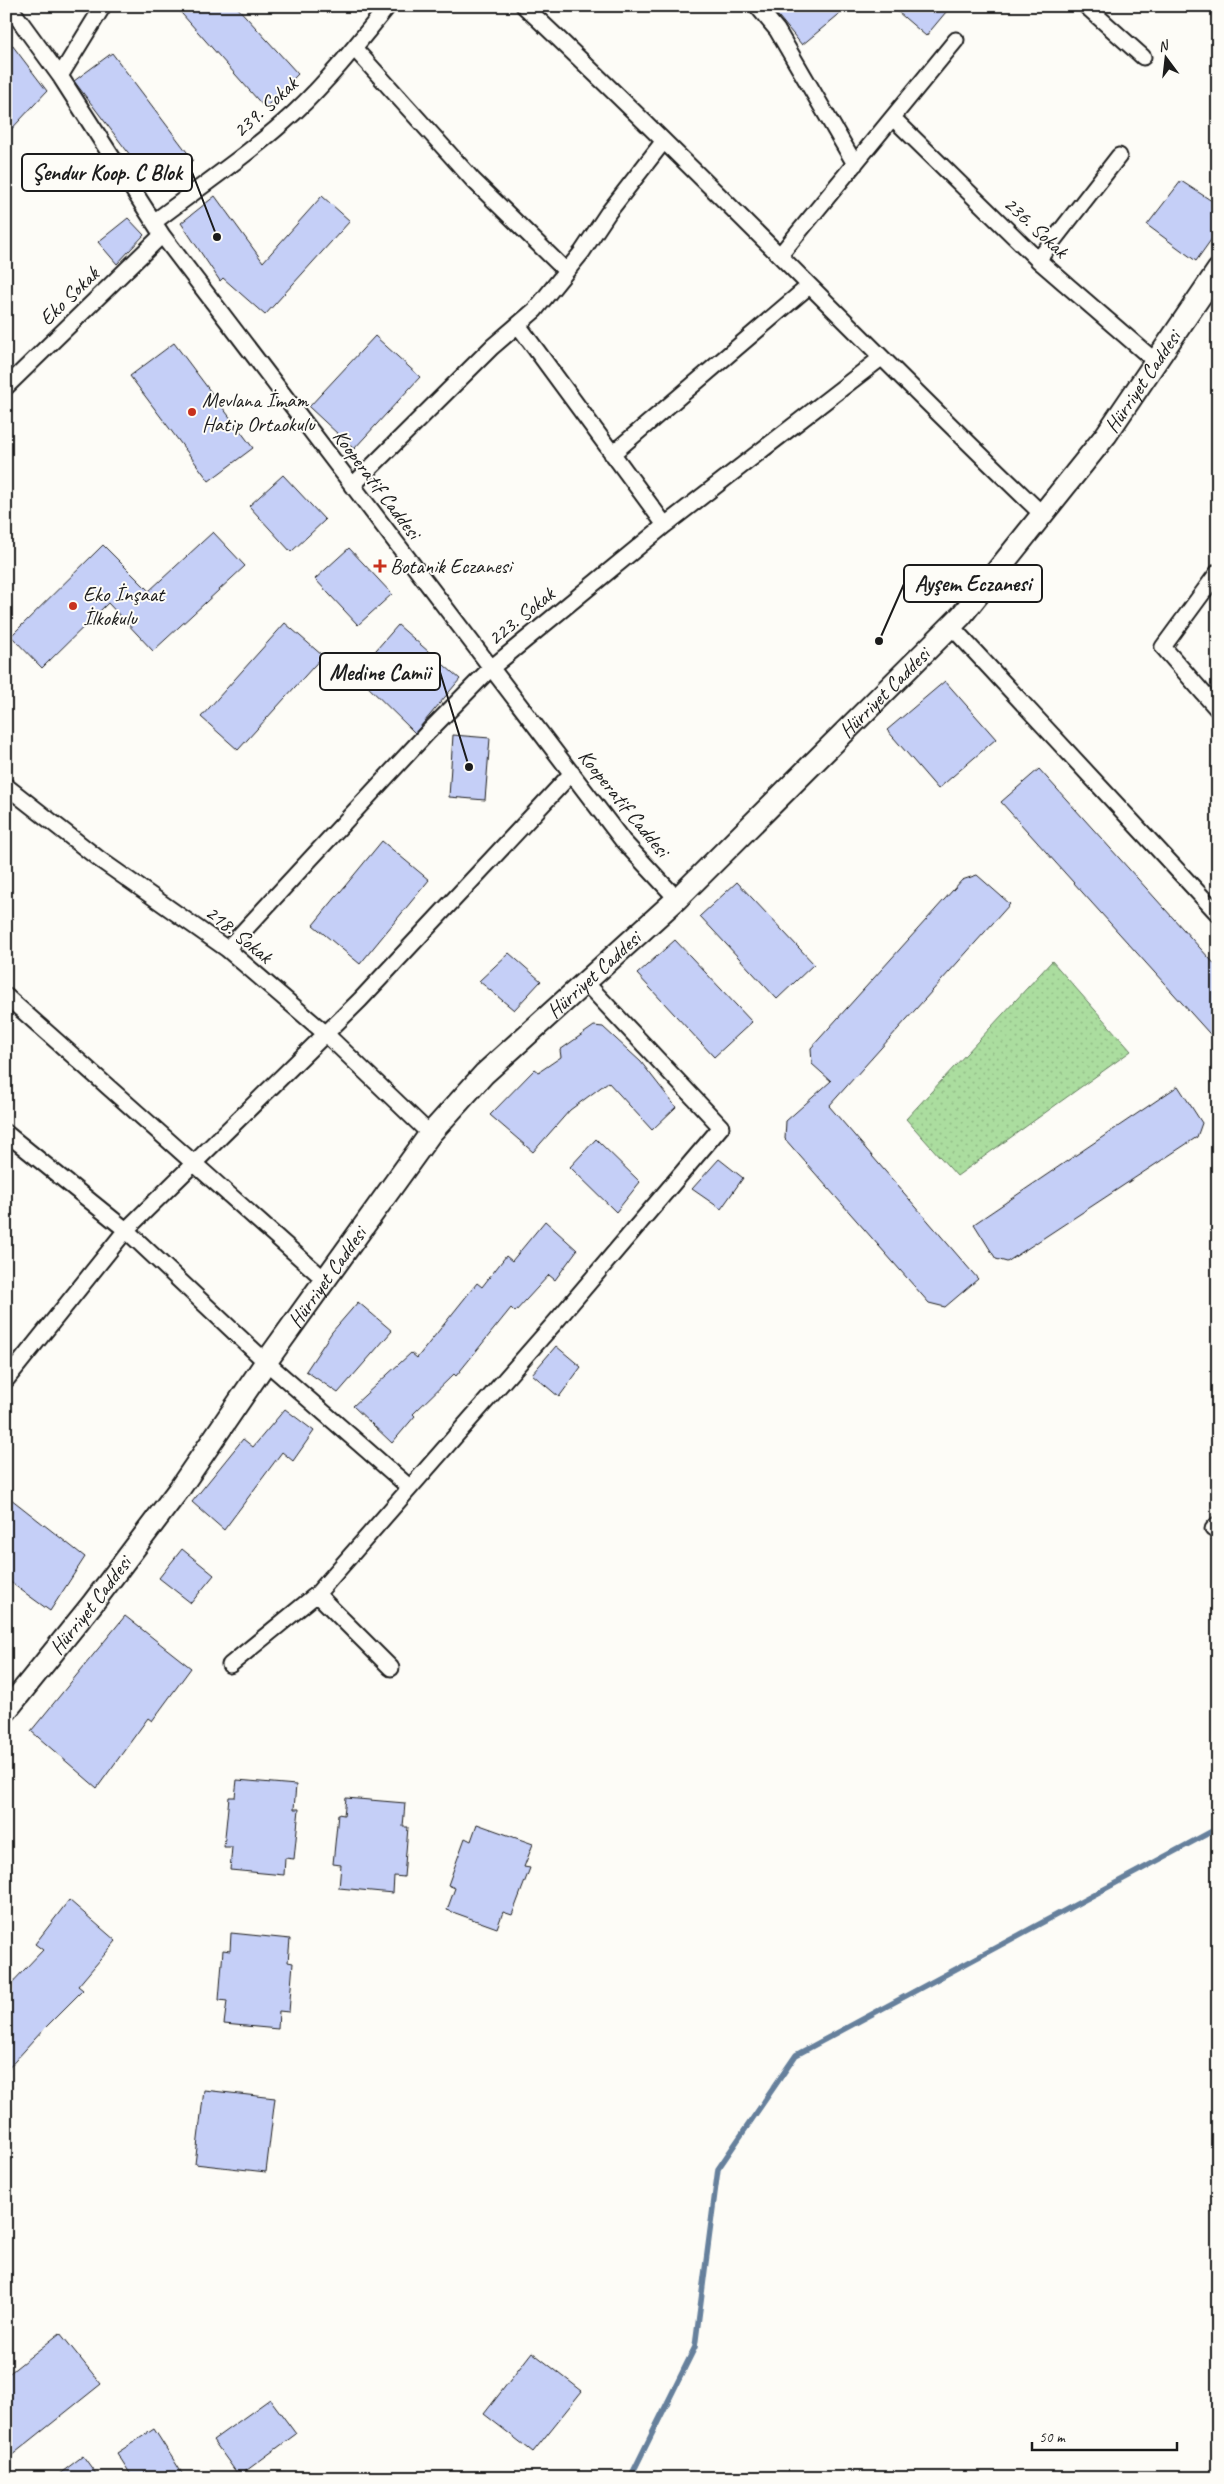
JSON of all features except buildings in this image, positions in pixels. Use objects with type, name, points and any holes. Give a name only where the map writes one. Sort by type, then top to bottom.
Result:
[{"type":"street","name":"Kooperatif Caddesi","points":[[9,6],[60,76],[158,228],[490,669],[623,841],[677,899]]},
{"type":"street","points":[[60,76],[103,6]]},
{"type":"street","name":"239. Sokak","points":[[158,228],[295,112],[354,48],[388,6]]},
{"type":"street","points":[[524,6],[603,80],[881,358],[1043,515]]},
{"type":"street","points":[[757,6],[777,30],[855,164]]},
{"type":"street","points":[[1086,6],[1143,57]]},
{"type":"street","points":[[780,255],[956,40]]},
{"type":"street","points":[[354,48],[473,180],[566,271]]},
{"type":"street","name":"236. Sokak","points":[[893,118],[1038,260],[1156,362]]},
{"type":"street","points":[[352,486],[534,310],[566,271],[663,142]]},
{"type":"street","points":[[1038,260],[1119,156]]},
{"type":"street","name":"Eko Sokak","points":[[6,387],[158,228]]},
{"type":"street","name":"Hürriyet Caddesi","points":[[6,1711],[94,1603],[174,1496],[266,1362],[430,1134],[484,1074],[677,899],[951,626],[1106,435],[1215,279]]},
{"type":"street","points":[[612,454],[809,286]]},
{"type":"street","points":[[518,325],[664,525]]},
{"type":"street","name":"223. Sokak","points":[[227,949],[429,731],[490,669],[664,525],[881,358]]},
{"type":"street","points":[[1218,572],[1162,647],[1218,710]]},
{"type":"street","points":[[951,626],[1218,914]]},
{"type":"street","points":[[6,1380],[126,1230],[360,1000],[572,773]]},
{"type":"street","name":"218. Sokak","points":[[6,786],[99,860],[227,949],[326,1034],[430,1134]]},
{"type":"street","points":[[230,1665],[316,1594],[558,1319],[721,1127],[585,982]]},
{"type":"street","points":[[6,996],[325,1280]]},
{"type":"street","points":[[6,1133],[126,1230],[266,1362],[409,1487]]},
{"type":"street","points":[[316,1594],[391,1668]]},
{"type":"green space","points":[[1052,961],[1131,1051],[957,1176],[906,1119]]},
{"type":"waterway","points":[[630,2478],[695,2347],[718,2169],[796,2055],[1218,1828]]},
{"type":"place","name":"Şendur Koop. C Blok","points":[[217,237]]},
{"type":"place","name":"Mevlana İmam Hatip Ortaokulu","points":[[192,412]]},
{"type":"place","name":"Botanik Eczanesi","points":[[380,566]]},
{"type":"place","name":"Eko İnşaat İlkokulu","points":[[73,606]]},
{"type":"place","name":"Ayşem Eczanesi","points":[[879,641]]},
{"type":"place","name":"Medine Camii","points":[[469,767]]}]
